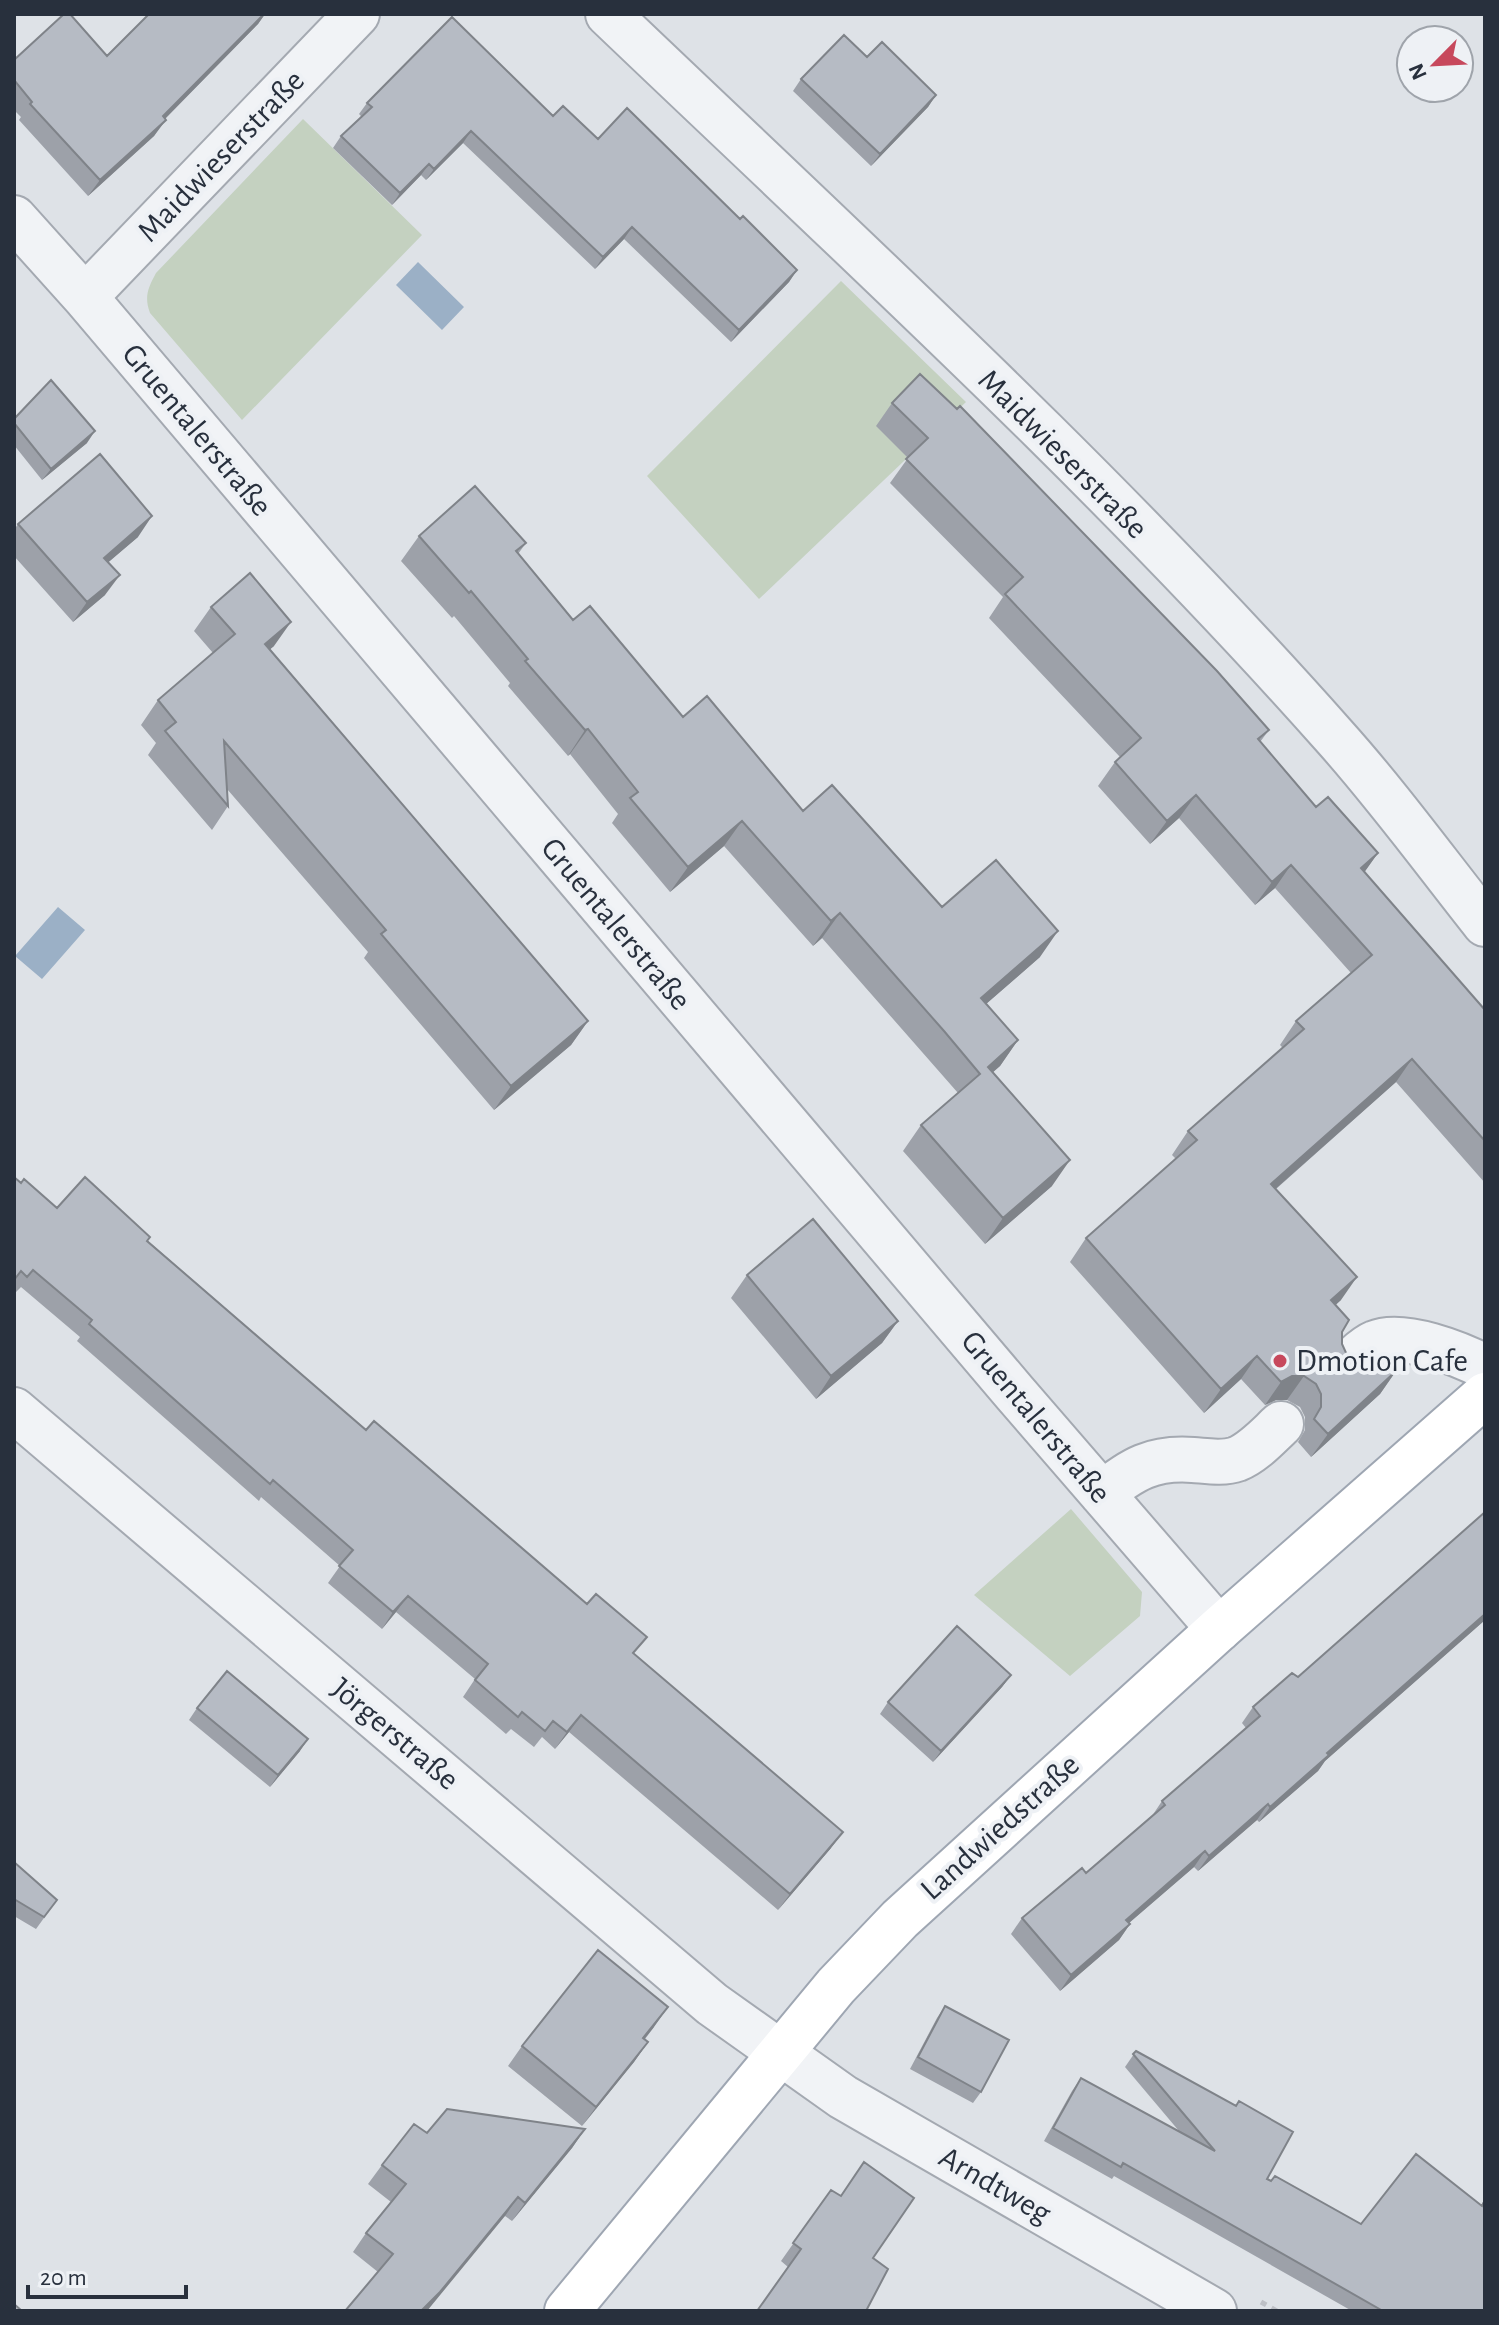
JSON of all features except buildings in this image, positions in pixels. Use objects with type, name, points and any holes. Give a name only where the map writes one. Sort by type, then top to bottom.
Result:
[{"type":"main road","name":"Landwiedstraße","points":[[567,2311],[836,1986],[900,1919],[1219,1629],[1485,1395]]},
{"type":"street","name":"Maidwieserstraße","points":[[85,297],[357,14]]},
{"type":"street","name":"Maidwieserstraße","points":[[608,14],[991,381],[1209,600],[1336,738],[1485,924]]},
{"type":"street","name":"Gruentalerstraße","points":[[14,218],[85,297],[1219,1629]]},
{"type":"street","points":[[1350,1362],[1377,1341],[1397,1340],[1459,1353],[1485,1367]]},
{"type":"street","name":"Jörgerstraße","points":[[14,1410],[712,2004],[781,2052]]},
{"type":"street","points":[[1102,1494],[1124,1475],[1152,1462],[1170,1458],[1223,1462],[1238,1458],[1252,1450],[1281,1424]]},
{"type":"street","name":"Arndtweg","points":[[781,2052],[843,2097],[1214,2311]]},
{"type":"green space","points":[[303,119],[422,235],[242,420],[150,313],[148,293],[156,273]]},
{"type":"green space","points":[[841,281],[966,402],[759,599],[647,476]]},
{"type":"green space","points":[[1071,1509],[1142,1592],[1140,1616],[1070,1676],[974,1595]]},
{"type":"water","points":[[418,262],[464,307],[442,330],[396,285]]},
{"type":"water","points":[[58,907],[85,930],[42,979],[15,956]]},
{"type":"place","name":"Dmotion Cafe","points":[[1280,1361]]}]
